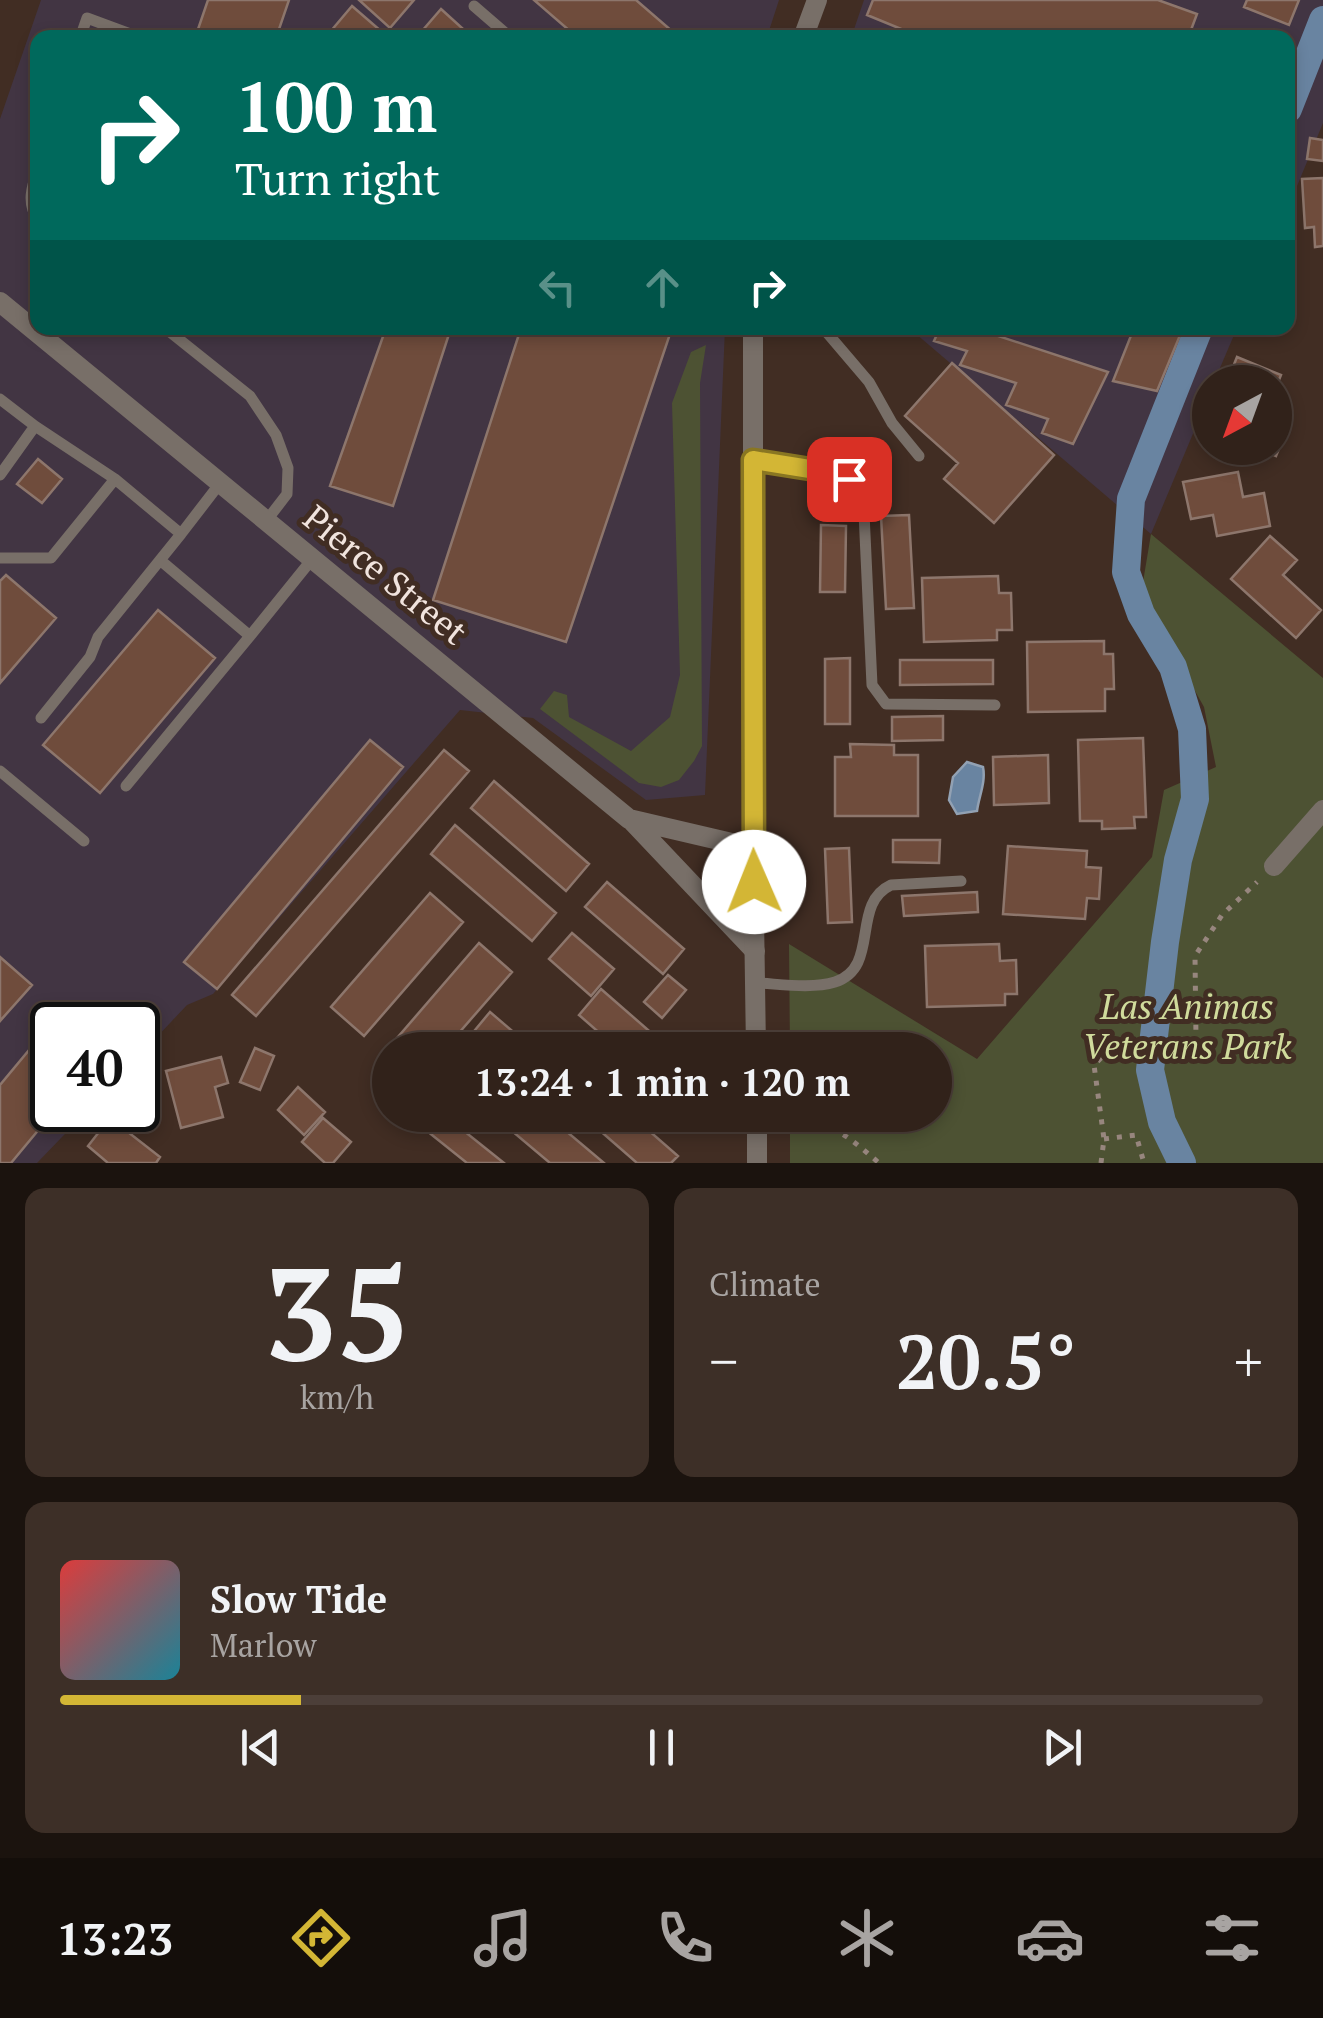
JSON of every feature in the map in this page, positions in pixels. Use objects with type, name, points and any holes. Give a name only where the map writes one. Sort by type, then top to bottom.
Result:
[{"type":"street","points":[[806,30],[817,0]]},
{"type":"street","name":"Pierce Street","points":[[0,302],[30,326]]},
{"type":"street","name":"Pierce Street","points":[[41,335],[629,819],[753,848]]},
{"type":"street","points":[[753,335],[756,1032]]},
{"type":"street","points":[[1274,866],[1323,810]]},
{"type":"street","points":[[629,819],[755,951]]},
{"type":"street","points":[[757,1132],[757,1163]]},
{"type":"lane","points":[[474,6],[501,30]]},
{"type":"lane","points":[[83,30],[87,18],[120,30]]},
{"type":"lane","points":[[174,335],[250,396],[276,436],[288,468],[287,494],[267,520]]},
{"type":"lane","points":[[829,335],[869,382],[892,423],[920,456]]},
{"type":"lane","points":[[0,398],[116,479],[181,534]]},
{"type":"lane","points":[[0,475],[36,426]]},
{"type":"lane","points":[[753,460],[849,479],[864,513],[872,685],[886,704],[996,704]]},
{"type":"lane","points":[[0,558],[51,558],[116,479]]},
{"type":"lane","points":[[41,718],[90,658],[98,636],[221,482]]},
{"type":"lane","points":[[126,786],[314,558]]},
{"type":"lane","points":[[160,560],[250,636]]},
{"type":"lane","points":[[0,771],[84,841]]},
{"type":"lane","points":[[756,983],[831,983],[846,977],[858,966],[873,898],[882,890],[891,885],[961,881]]},
{"type":"path","points":[[1101,1163],[1104,1138],[1094,1065],[1115,1044],[1182,1046],[1196,1039],[1194,956],[1222,914],[1274,866]]},
{"type":"path","points":[[841,1132],[879,1163]]},
{"type":"path","points":[[1104,1138],[1136,1136],[1144,1163]]},
{"type":"shaded area","points":[[41,0],[779,0],[769,30],[31,30]]},
{"type":"shaded area","points":[[864,0],[1323,0],[1323,123],[1295,191],[1295,30],[854,30]]},
{"type":"shaded area","points":[[30,32],[30,335],[725,335],[705,795],[646,800],[533,718],[460,710],[213,994],[187,1005],[160,1034],[160,1002],[30,1002],[30,1132],[67,1132],[37,1163],[0,1163],[0,119]]},
{"type":"shaded area","points":[[917,335],[1234,335],[1221,365],[1192,365],[1192,436],[1151,534]]},
{"type":"green space","points":[[706,345],[700,383],[702,746],[679,780],[661,787],[639,783],[540,709],[554,691],[567,695],[569,717],[631,751],[670,717],[680,675],[672,403],[691,352]]},
{"type":"green space","name":"Las Animas Veterans Park","points":[[1151,534],[1323,678],[1323,1163],[790,1163],[790,1132],[952,1132],[952,1044],[977,1059],[1152,857],[1164,790],[1216,767],[1204,707],[1152,614],[1143,582]]},
{"type":"green space","name":"Las Animas Veterans Park","points":[[789,944],[933,1032],[790,1032]]},
{"type":"water","points":[[967,762],[983,767],[983,784],[977,811],[957,814],[949,800],[953,777]]},
{"type":"building","points":[[208,0],[289,0],[279,30],[198,30]]},
{"type":"building","points":[[359,0],[414,0],[390,28]]},
{"type":"building","points":[[534,0],[636,0],[671,30],[569,30]]},
{"type":"building","points":[[873,0],[1158,0],[1197,14],[1191,30],[904,30],[867,15]]},
{"type":"building","points":[[1247,0],[1299,0],[1289,25],[1244,7]]},
{"type":"building","points":[[352,6],[380,30],[332,30]]},
{"type":"building","points":[[441,9],[464,30],[423,30]]},
{"type":"building","points":[[1310,138],[1323,140],[1323,161],[1307,159]]},
{"type":"building","points":[[1323,178],[1323,246],[1315,247],[1314,227],[1305,228],[1302,179]]},
{"type":"building","points":[[384,335],[449,335],[393,506],[330,486]]},
{"type":"building","points":[[519,335],[670,335],[566,642],[433,600]]},
{"type":"building","points":[[937,335],[995,335],[1108,372],[1073,444],[1042,433],[1048,419],[1006,405],[1016,383],[960,365],[967,351],[934,341]]},
{"type":"building","points":[[1131,335],[1180,335],[1157,391],[1113,381]]},
{"type":"building","points":[[1237,357],[1257,365],[1234,365]]},
{"type":"building","points":[[952,363],[1054,455],[994,523],[944,479],[958,463],[905,416]]},
{"type":"building","points":[[38,459],[62,479],[42,503],[17,484]]},
{"type":"building","points":[[1238,472],[1243,497],[1264,493],[1270,526],[1217,536],[1213,515],[1191,519],[1183,482]]},
{"type":"building","points":[[909,515],[914,608],[886,609],[881,516]]},
{"type":"building","points":[[821,525],[846,526],[845,592],[820,592]]},
{"type":"building","points":[[1270,536],[1297,560],[1283,575],[1321,610],[1296,638],[1231,579]]},
{"type":"building","points":[[6,575],[56,618],[0,683],[0,581]]},
{"type":"building","points":[[998,576],[999,593],[1011,593],[1012,630],[997,630],[997,640],[924,642],[922,578]]},
{"type":"building","points":[[158,610],[215,658],[100,793],[43,745]]},
{"type":"building","points":[[1104,641],[1104,654],[1113,654],[1114,689],[1105,689],[1105,711],[1028,712],[1027,642]]},
{"type":"building","points":[[850,658],[850,724],[825,724],[825,659]]},
{"type":"building","points":[[900,660],[993,660],[993,684],[900,685]]},
{"type":"building","points":[[943,716],[943,740],[892,741],[892,717]]},
{"type":"building","points":[[1143,738],[1146,817],[1134,817],[1135,828],[1102,829],[1102,821],[1080,821],[1078,740]]},
{"type":"building","points":[[370,740],[403,767],[217,989],[184,962]]},
{"type":"building","points":[[850,744],[894,745],[894,755],[918,755],[918,816],[835,816],[835,757],[851,757]]},
{"type":"building","points":[[444,750],[469,771],[256,1016],[232,995]]},
{"type":"building","points":[[1048,755],[1049,803],[994,805],[993,757]]},
{"type":"building","points":[[494,781],[589,864],[566,891],[471,808]]},
{"type":"building","points":[[455,825],[556,913],[532,941],[431,854]]},
{"type":"building","points":[[893,840],[940,840],[939,863],[893,862]]},
{"type":"building","points":[[1008,846],[1087,851],[1086,867],[1101,868],[1099,899],[1087,898],[1085,919],[1003,914]]},
{"type":"building","points":[[849,848],[852,922],[828,923],[825,849]]},
{"type":"building","points":[[607,882],[684,949],[663,974],[585,907]]},
{"type":"building","points":[[977,892],[978,912],[904,916],[902,896]]},
{"type":"building","points":[[430,893],[463,922],[364,1036],[331,1007]]},
{"type":"building","points":[[572,933],[614,969],[591,996],[549,959]]},
{"type":"building","points":[[479,943],[512,972],[460,1032],[402,1032]]},
{"type":"building","points":[[999,944],[1000,961],[1016,960],[1017,994],[1005,994],[1005,1005],[927,1007],[925,946]]},
{"type":"building","points":[[0,957],[32,985],[0,1021]]},
{"type":"building","points":[[668,975],[686,990],[662,1018],[644,1002]]},
{"type":"building","points":[[601,989],[650,1032],[598,1032],[579,1015]]},
{"type":"building","points":[[490,1012],[513,1032],[473,1032]]},
{"type":"building","points":[[255,1048],[274,1056],[260,1090],[240,1082]]},
{"type":"building","points":[[30,1049],[30,1132],[37,1132],[11,1163],[0,1163],[0,1085]]},
{"type":"building","points":[[221,1057],[228,1083],[215,1087],[223,1117],[181,1128],[166,1071]]},
{"type":"building","points":[[298,1087],[325,1112],[304,1135],[278,1110]]},
{"type":"building","points":[[323,1118],[351,1142],[333,1163],[325,1163],[302,1142]]},
{"type":"building","points":[[99,1132],[128,1132],[160,1157],[156,1163],[108,1163],[88,1146]]},
{"type":"building","points":[[428,1132],[465,1132],[504,1163],[467,1163]]},
{"type":"building","points":[[513,1132],[567,1132],[604,1163],[550,1163]]},
{"type":"building","points":[[601,1132],[650,1132],[678,1156],[671,1163],[637,1163]]},
{"type":"waterway","points":[[1295,91],[1323,20]]},
{"type":"waterway","points":[[1182,1163],[1162,1122],[1150,1070],[1178,860],[1195,799],[1192,729],[1173,667],[1141,614],[1126,572],[1131,499],[1196,335]]},
{"type":"route","points":[[754,882],[753,460],[849,479]]}]
